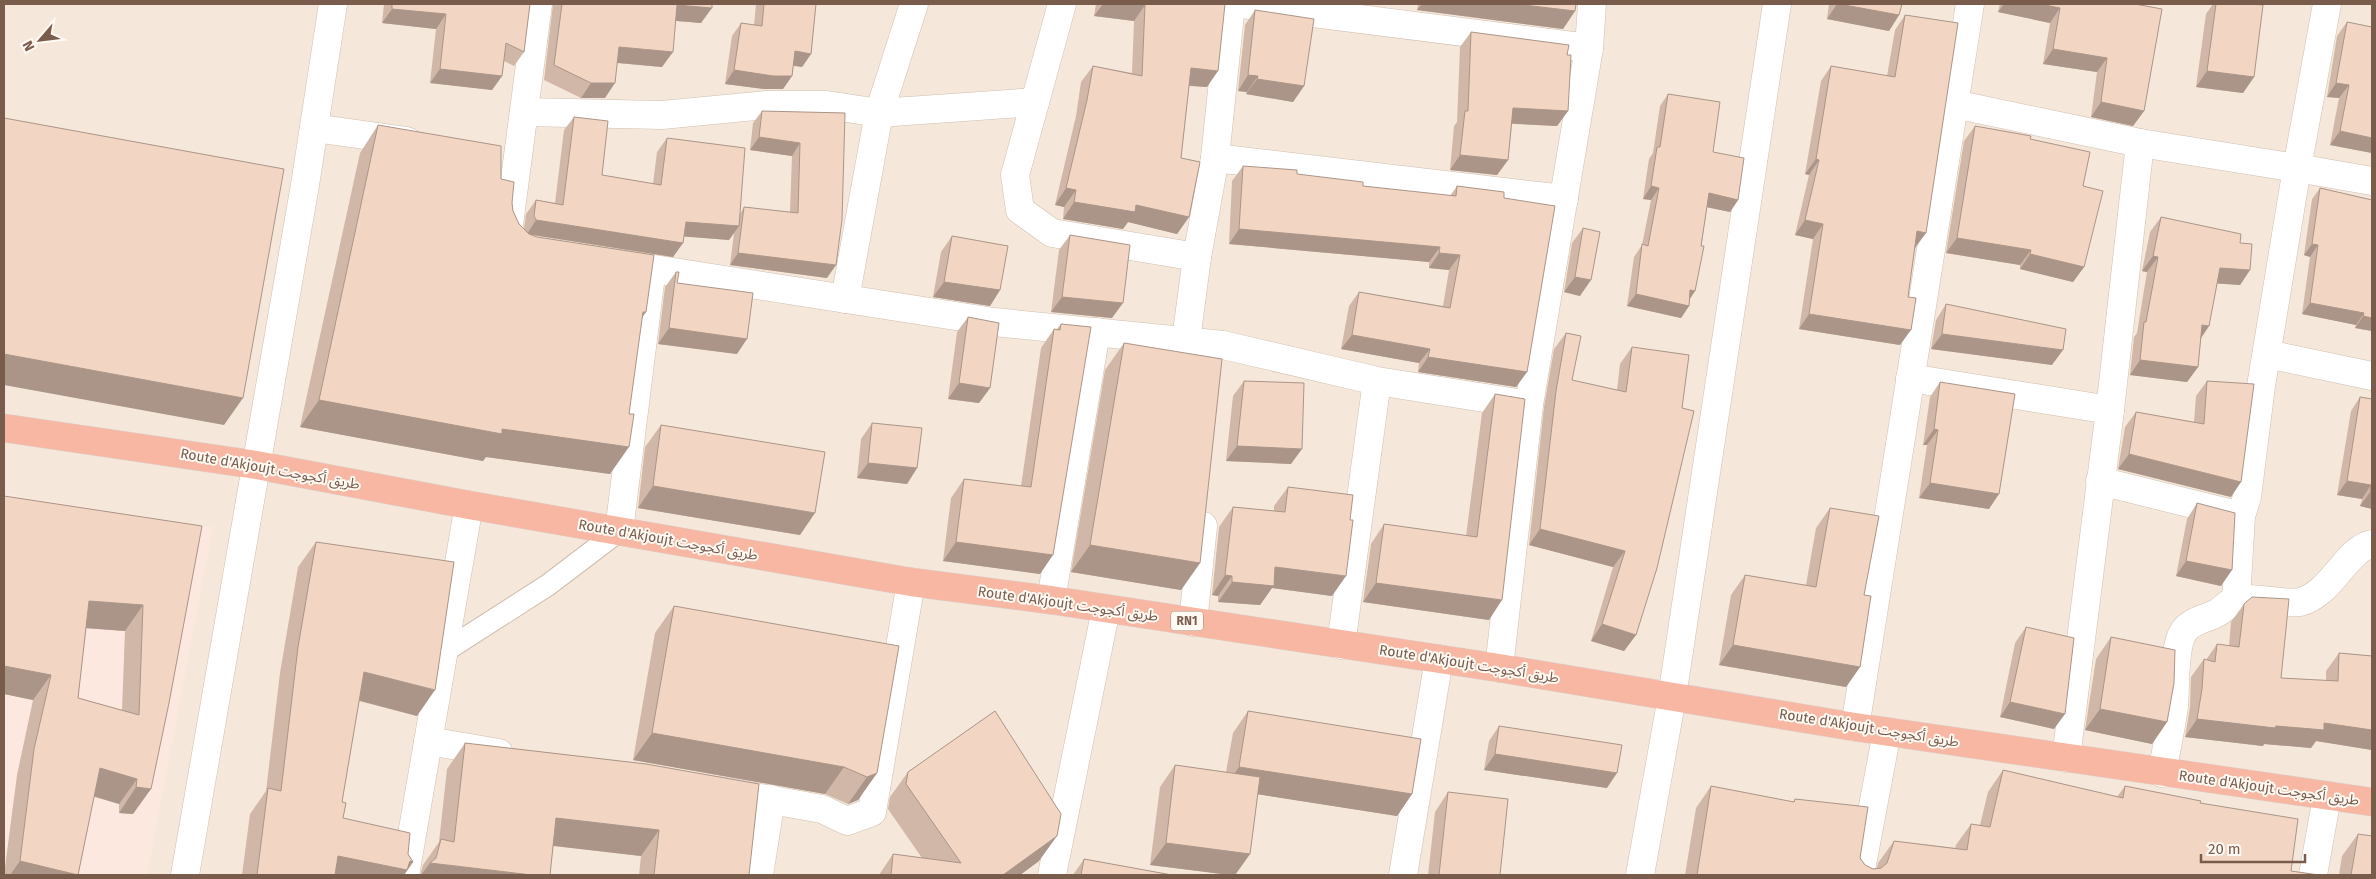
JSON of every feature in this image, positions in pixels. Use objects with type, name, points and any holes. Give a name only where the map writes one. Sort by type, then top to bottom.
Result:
[{"type":"highway","name":"Route d'Akjoujt طريق أكجوجت","points":[[4,428],[256,465],[468,505],[912,582],[1051,600],[1499,668],[1887,732],[2372,802]]},
{"type":"street","points":[[185,875],[305,185],[333,4]]},
{"type":"street","points":[[538,4],[508,232],[514,244],[520,249],[538,252]]},
{"type":"street","points":[[844,298],[879,113],[914,4]]},
{"type":"street","points":[[1062,4],[1015,175],[1020,210],[1052,234],[1197,257]]},
{"type":"street","points":[[1186,340],[1197,257],[1215,158],[1231,4]]},
{"type":"street","points":[[1242,4],[1589,48]]},
{"type":"street","points":[[1499,668],[1529,405],[1589,48],[1592,4]]},
{"type":"street","points":[[1640,875],[1672,697],[1777,4]]},
{"type":"street","points":[[1855,727],[1970,4]]},
{"type":"street","points":[[2236,600],[2241,516],[2246,497],[2297,168],[2327,4]]},
{"type":"street","points":[[524,112],[662,115],[766,105],[828,105],[879,113],[1035,102]]},
{"type":"street","points":[[1954,104],[2140,143],[2372,181]]},
{"type":"street","points":[[314,128],[431,144]]},
{"type":"street","points":[[2066,758],[2110,410],[2140,143]]},
{"type":"street","points":[[489,151],[518,155]]},
{"type":"street","points":[[1215,158],[1564,199]]},
{"type":"street","points":[[276,179],[305,185]]},
{"type":"street","points":[[586,259],[994,322],[1223,345],[1377,381],[1529,405]]},
{"type":"street","points":[[619,531],[652,269]]},
{"type":"street","points":[[1051,600],[1096,332]]},
{"type":"street","points":[[1220,375],[1223,345]]},
{"type":"street","points":[[2267,354],[2372,376]]},
{"type":"street","points":[[1910,378],[2110,410]]},
{"type":"street","points":[[1341,645],[1377,381]]},
{"type":"street","points":[[2100,481],[2241,516]]},
{"type":"street","points":[[1193,622],[1206,503]]},
{"type":"street","points":[[405,875],[468,505]]},
{"type":"street","points":[[2162,773],[2174,708],[2178,649],[2184,632],[2193,623],[2216,613],[2236,600],[2300,602],[2321,591],[2340,573],[2350,559],[2366,545],[2372,544]]},
{"type":"street","points":[[692,786],[822,809],[847,822],[872,812],[912,582]]},
{"type":"street","points":[[1052,875],[1106,609]]},
{"type":"street","points":[[1403,875],[1439,659]]},
{"type":"street","points":[[1860,875],[1887,732]]},
{"type":"street","points":[[428,742],[526,758]]},
{"type":"street","points":[[2313,875],[2327,797]]},
{"type":"street","points":[[759,875],[771,799]]},
{"type":"lane","points":[[442,653],[548,586],[619,531]]},
{"type":"shaded area","points":[[4,4],[2372,4],[2372,875],[4,875]]},
{"type":"shaded area","points":[[4,494],[213,527],[147,875],[4,875]]},
{"type":"building","points":[[392,4],[530,4],[524,52],[506,43],[502,76],[440,69],[446,14],[392,9]]},
{"type":"building","points":[[562,4],[712,4],[712,8],[677,5],[673,52],[619,47],[615,83],[591,83],[554,65]]},
{"type":"building","points":[[764,4],[816,4],[811,54],[795,51],[792,76],[773,76],[734,70],[741,23],[762,26]]},
{"type":"building","points":[[1140,4],[1225,4],[1218,71],[1191,68],[1181,158],[1200,162],[1189,217],[1136,205],[1135,212],[1074,202],[1076,190],[1066,188],[1093,66],[1142,76],[1145,5]]},
{"type":"building","points":[[1515,4],[1576,4],[1575,11]]},
{"type":"building","points":[[1839,4],[1902,4],[1899,15]]},
{"type":"building","points":[[2040,4],[2135,4],[2162,9],[2144,111],[2101,102],[2107,58],[2053,49],[2060,8]]},
{"type":"building","points":[[2216,4],[2263,5],[2254,77],[2207,71]]},
{"type":"building","points":[[1255,10],[1314,19],[1304,86],[1257,79],[1258,76],[1248,75]]},
{"type":"building","points":[[1905,15],[1958,23],[1926,233],[1917,231],[1908,297],[1916,298],[1911,330],[1809,314],[1823,224],[1805,220],[1819,160],[1816,159],[1831,66],[1895,77]]},
{"type":"building","points":[[2347,22],[2372,27],[2372,138],[2340,131],[2349,85],[2336,83]]},
{"type":"building","points":[[1471,32],[1569,45],[1567,55],[1571,55],[1568,111],[1513,108],[1508,160],[1460,155],[1465,111],[1468,111]]},
{"type":"building","points":[[1668,94],[1720,102],[1713,152],[1744,158],[1738,200],[1709,193],[1701,246],[1704,246],[1695,291],[1690,290],[1689,306],[1636,294],[1642,244],[1648,246],[1659,188],[1651,186],[1657,147],[1660,147]]},
{"type":"building","points":[[762,111],[845,113],[842,220],[836,265],[738,253],[744,207],[798,213],[800,143],[759,137]]},
{"type":"building","points":[[574,117],[608,121],[602,175],[661,185],[667,138],[745,148],[739,226],[686,222],[683,243],[536,220],[534,216],[536,200],[563,205]]},
{"type":"building","points":[[4,118],[284,169],[243,398],[4,354]]},
{"type":"building","points":[[378,125],[501,146],[501,179],[514,182],[513,211],[519,224],[529,234],[537,237],[654,255],[646,312],[643,312],[629,414],[634,414],[629,447],[502,429],[502,434],[319,400]]},
{"type":"building","points":[[1975,126],[2031,136],[2030,139],[2090,152],[2083,186],[2103,191],[2084,267],[2030,254],[2031,250],[1957,238]]},
{"type":"building","points":[[1243,166],[1297,170],[1297,174],[1363,182],[1363,186],[1456,196],[1457,186],[1504,192],[1504,198],[1555,206],[1527,372],[1428,357],[1430,349],[1352,335],[1359,292],[1450,308],[1460,255],[1439,253],[1440,247],[1239,229]]},
{"type":"building","points":[[2320,188],[2372,200],[2372,318],[2363,316],[2364,313],[2310,303],[2318,245],[2312,244]]},
{"type":"building","points":[[2161,217],[2241,234],[2240,243],[2252,244],[2250,270],[2220,268],[2209,326],[2202,325],[2198,367],[2140,360],[2144,322],[2146,322],[2158,257],[2153,256]]},
{"type":"building","points":[[1583,228],[1600,232],[1591,280],[1575,277]]},
{"type":"building","points":[[1070,235],[1130,245],[1123,303],[1062,297]]},
{"type":"building","points":[[952,236],[1008,246],[1000,290],[944,282]]},
{"type":"building","points":[[676,272],[679,272],[677,283],[753,293],[747,339],[669,328]]},
{"type":"building","points":[[1946,304],[2066,329],[2063,350],[1942,334]]},
{"type":"building","points":[[968,317],[999,323],[990,388],[959,383]]},
{"type":"building","points":[[1061,324],[1091,327],[1053,555],[956,542],[964,479],[1031,487],[1054,329],[1060,330]]},
{"type":"building","points":[[1566,333],[1581,336],[1572,380],[1626,392],[1632,347],[1689,355],[1682,408],[1694,411],[1657,568],[1636,635],[1602,624],[1625,551],[1540,529],[1556,391]]},
{"type":"building","points":[[1124,343],[1222,359],[1200,563],[1090,545]]},
{"type":"building","points":[[1244,381],[1304,383],[1302,449],[1237,446]]},
{"type":"building","points":[[2207,381],[2254,384],[2241,482],[2129,454],[2136,412],[2204,424]]},
{"type":"building","points":[[1940,382],[2015,394],[1999,494],[1930,483],[1938,430],[1934,429]]},
{"type":"building","points":[[1495,394],[1525,399],[1502,600],[1376,583],[1384,524],[1477,537]]},
{"type":"building","points":[[2360,397],[2372,399],[2372,492],[2370,492],[2371,485],[2347,481]]},
{"type":"building","points":[[872,423],[922,428],[917,468],[868,463]]},
{"type":"building","points":[[661,425],[825,452],[815,513],[653,486]]},
{"type":"building","points":[[1288,487],[1353,495],[1350,520],[1353,520],[1346,576],[1275,567],[1274,586],[1232,582],[1232,576],[1225,575],[1233,507],[1285,512]]},
{"type":"building","points":[[4,496],[202,526],[151,789],[136,787],[137,779],[100,768],[78,875],[20,861],[34,749],[51,675],[4,666]],"holes":[[[89,601],[143,605],[139,715],[78,698]]]},
{"type":"building","points":[[2197,503],[2235,513],[2232,570],[2186,561]]},
{"type":"building","points":[[1830,508],[1879,516],[1864,595],[1871,596],[1860,667],[1733,645],[1745,575],[1816,587]]},
{"type":"building","points":[[316,542],[454,562],[435,690],[364,672],[342,802],[346,803],[343,818],[410,833],[408,854],[413,862],[410,861],[407,870],[338,856],[335,875],[257,875],[268,788],[281,791],[298,647]]},
{"type":"building","points":[[2252,597],[2289,599],[2281,678],[2338,681],[2339,653],[2372,656],[2372,730],[2324,723],[2324,730],[2276,726],[2275,728],[2197,719],[2204,659],[2215,662],[2217,644],[2239,647],[2244,604]]},
{"type":"building","points":[[674,606],[899,646],[877,773],[867,777],[844,767],[652,733]]},
{"type":"building","points":[[2026,627],[2074,638],[2065,714],[2010,702]]},
{"type":"building","points":[[2111,637],[2175,650],[2174,683],[2167,722],[2100,709]]},
{"type":"building","points":[[995,711],[1061,814],[1057,836],[1003,875],[891,875],[893,854],[961,863],[906,784],[908,772]]},
{"type":"building","points":[[1248,711],[1421,739],[1412,794],[1239,767]]},
{"type":"building","points":[[1499,726],[1622,745],[1617,773],[1495,754]]},
{"type":"building","points":[[465,743],[646,764],[759,784],[749,875],[654,875],[659,830],[556,818],[550,875],[532,875],[430,863],[436,858],[441,839],[454,842]]},
{"type":"building","points":[[1175,765],[1260,777],[1250,854],[1166,843]]},
{"type":"building","points":[[2003,770],[2123,798],[2125,786],[2201,801],[2200,803],[2298,819],[2291,871],[2319,875],[1697,875],[1711,786],[1794,802],[1795,799],[1868,807],[1860,858],[1865,865],[1873,869],[1881,868],[1887,863],[1894,841],[1967,850],[1971,824],[1990,827]]},
{"type":"building","points":[[1448,792],[1508,799],[1500,875],[1439,875]]},
{"type":"building","points":[[2358,834],[2372,836],[2372,875],[2351,875]]},
{"type":"building","points":[[1084,859],[1172,875],[1081,875]]}]
